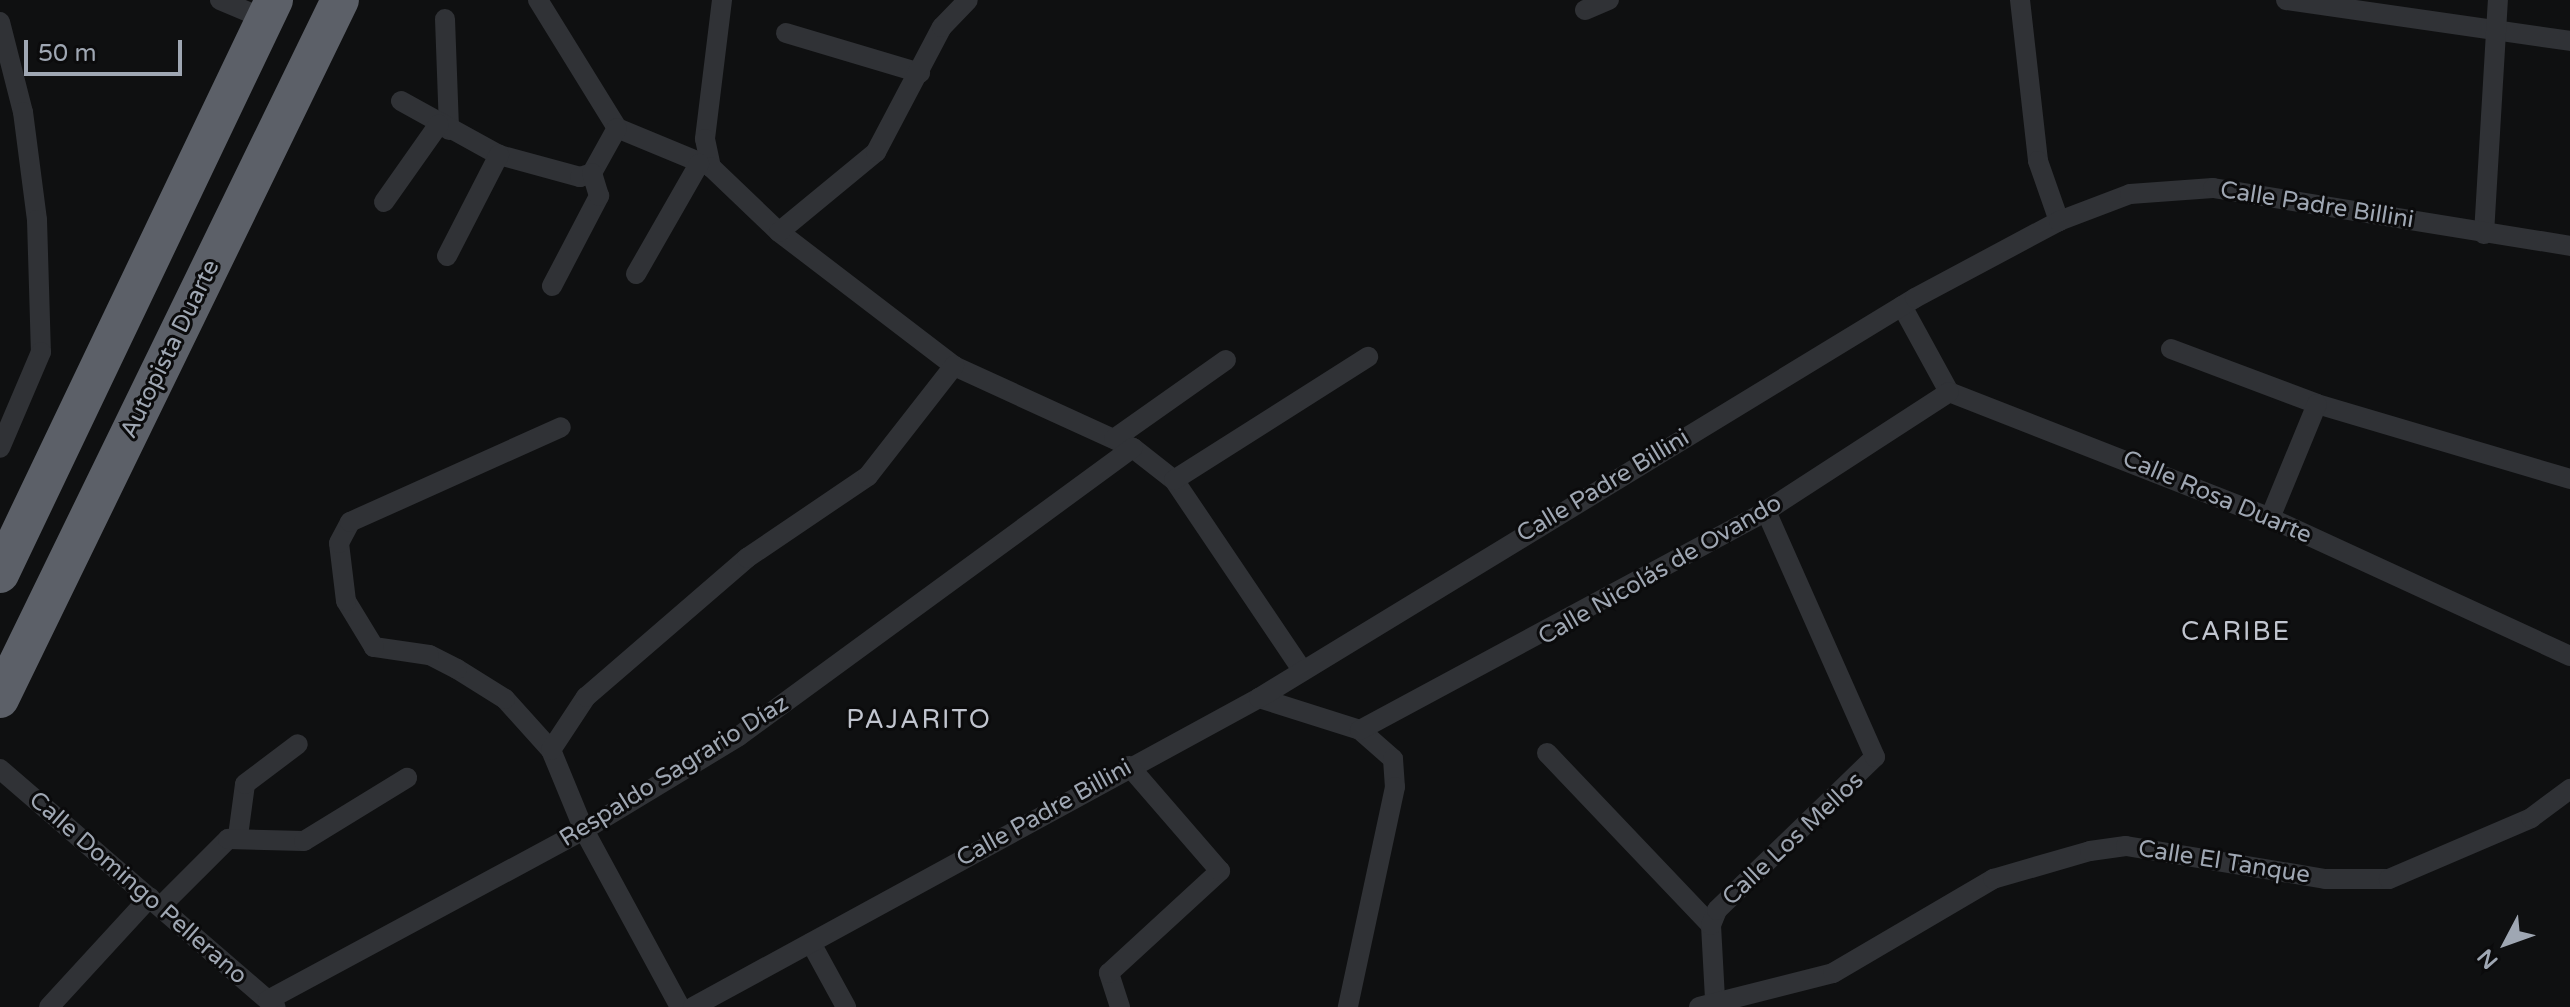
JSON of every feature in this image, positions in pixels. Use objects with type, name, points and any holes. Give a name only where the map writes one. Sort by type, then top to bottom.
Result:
[{"type":"highway","name":"Autopista Duarte","points":[[0,699],[340,0]]},
{"type":"highway","points":[[0,574],[255,7],[316,49]]},
{"type":"street","points":[[220,0],[255,7]]},
{"type":"street","points":[[538,0],[617,128],[705,166],[779,232],[954,366],[1133,448],[1174,480],[1300,667]]},
{"type":"street","points":[[636,274],[705,166],[705,139],[722,0]]},
{"type":"street","points":[[779,232],[876,152],[942,27],[968,0]]},
{"type":"street","points":[[1585,10],[1609,0]]},
{"type":"street","points":[[2020,0],[2038,161],[2059,221]]},
{"type":"street","points":[[2286,0],[2496,34],[2570,41]]},
{"type":"street","points":[[2484,234],[2498,0]]},
{"type":"street","points":[[384,202],[444,127],[445,19]]},
{"type":"street","points":[[0,22],[23,112],[37,220],[41,352],[0,448]]},
{"type":"street","points":[[786,33],[920,73]]},
{"type":"street","points":[[401,101],[499,155],[580,177],[592,173],[617,128]]},
{"type":"street","points":[[447,256],[499,155]]},
{"type":"street","points":[[552,286],[599,196],[592,173]]},
{"type":"street","name":"Calle Padre Billini","points":[[693,1007],[1129,766],[1259,698],[1300,667],[1902,306],[2059,221],[2130,194],[2213,188],[2570,246]]},
{"type":"street","points":[[1902,306],[1949,392]]},
{"type":"street","points":[[2171,349],[2317,404],[2570,479]]},
{"type":"street","points":[[1174,480],[1368,357]]},
{"type":"street","points":[[1114,439],[1226,360]]},
{"type":"street","points":[[551,750],[586,697],[736,567],[868,476],[954,366]]},
{"type":"street","name":"Calle Nicolás de Ovando","points":[[1360,730],[1766,511],[1949,392]]},
{"type":"street","name":"Calle Rosa Duarte","points":[[1949,392],[2270,518],[2570,656]]},
{"type":"street","points":[[2270,518],[2317,404]]},
{"type":"street","points":[[561,427],[350,522],[339,543],[346,601],[374,647],[429,655],[457,669],[505,699],[551,750],[584,830],[680,1007]]},
{"type":"street","name":"Respaldo Sagrario Díaz","points":[[272,1003],[584,830],[739,736],[1133,448]]},
{"type":"street","name":"Calle Los Mellos","points":[[1707,1003],[1711,925],[1732,894],[1875,757],[1766,511]]},
{"type":"street","points":[[1259,698],[1360,730],[1393,759],[1395,787],[1348,1007]]},
{"type":"street","points":[[238,836],[245,784],[298,744]]},
{"type":"street","points":[[1547,753],[1711,925]]},
{"type":"street","points":[[1120,1007],[1109,973],[1220,871],[1129,766]]},
{"type":"street","name":"Calle Domingo Pellerano","points":[[0,769],[272,1003]]},
{"type":"street","points":[[49,1007],[156,902],[238,836],[304,841],[407,778]]},
{"type":"street","name":"Calle El Tanque","points":[[1707,1003],[1833,973],[1993,879],[2090,851],[2126,846],[2325,879],[2389,879],[2531,818],[2570,789]]},
{"type":"street","points":[[811,943],[846,1007]]},
{"type":"district","name":"CARIBE","points":[[2236,632]]},
{"type":"district","name":"PAJARITO","points":[[919,720]]}]
